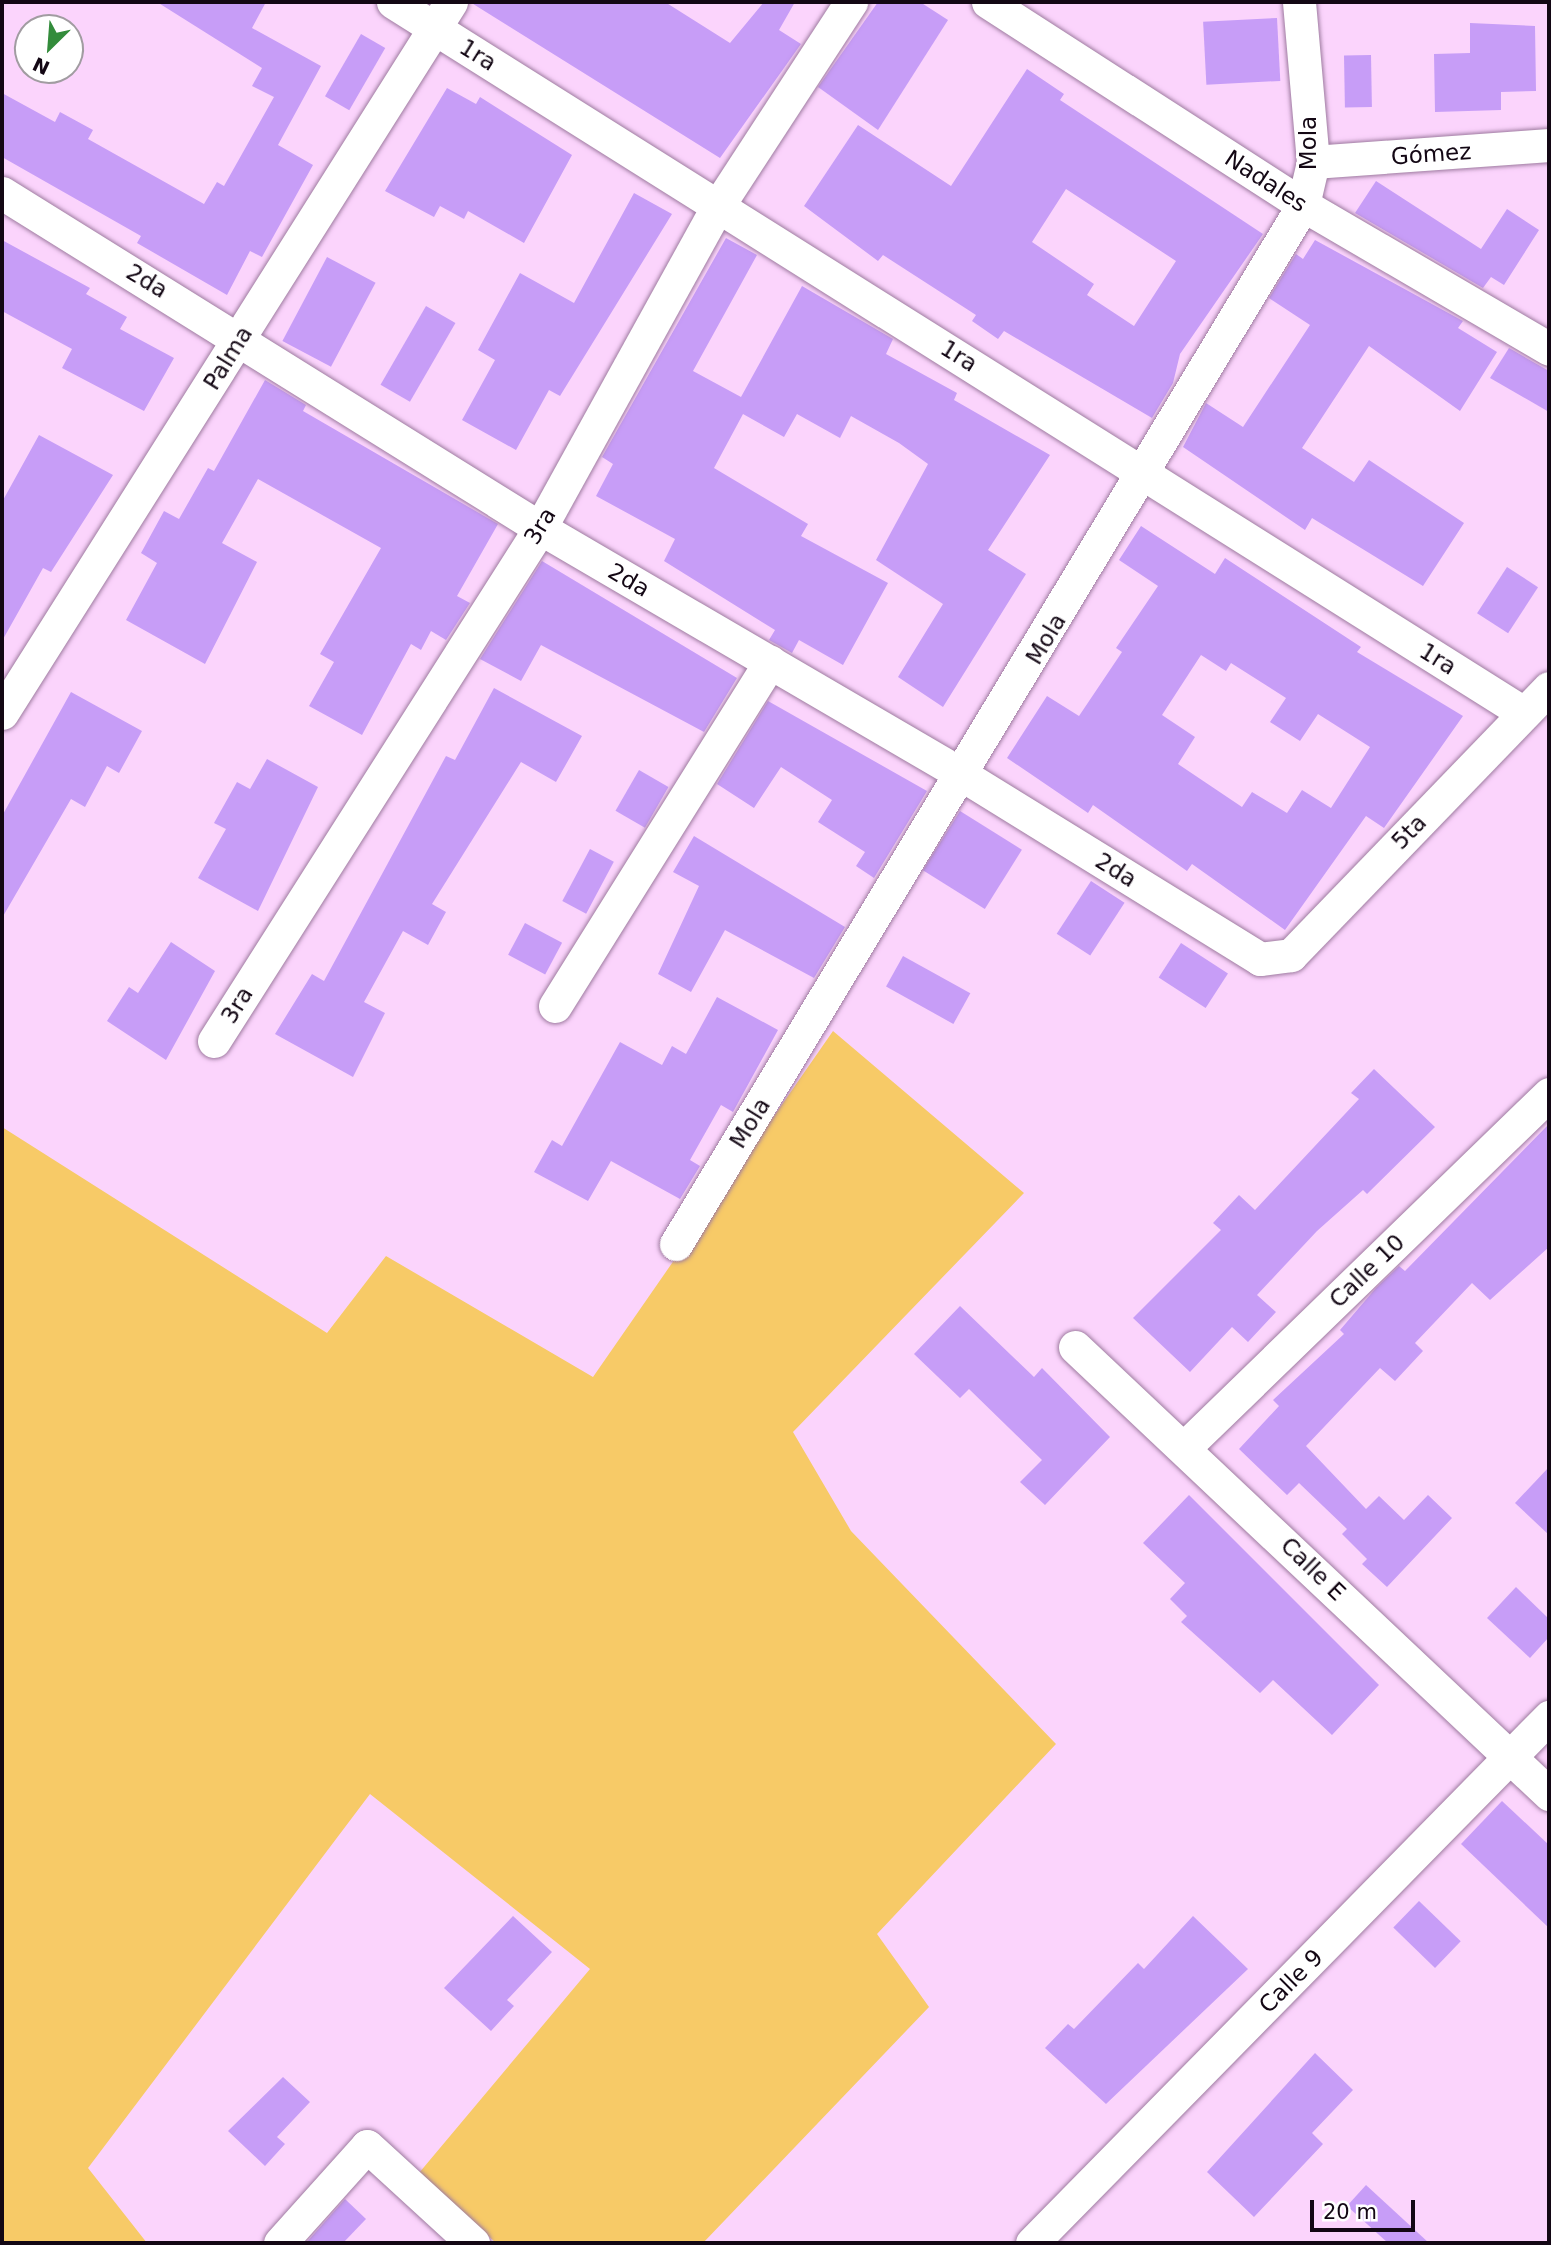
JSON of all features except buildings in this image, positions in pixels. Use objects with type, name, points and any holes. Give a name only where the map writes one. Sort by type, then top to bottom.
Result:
[{"type":"street","name":"1ra","points":[[393,2],[443,15],[718,206],[1524,713]]},
{"type":"street","name":"3ra","points":[[214,1041],[540,528],[718,206],[851,2]]},
{"type":"street","name":"Nadales","points":[[988,2],[1303,205],[1549,349]]},
{"type":"street","name":"Mola","points":[[676,1244],[964,776],[1303,205],[1313,162],[1299,2]]},
{"type":"street","name":"Palma","points":[[2,713],[443,15]]},
{"type":"street","name":"Gómez","points":[[1313,162],[1549,145]]},
{"type":"street","name":"2da","points":[[2,193],[241,338],[540,528],[964,776],[1261,959]]},
{"type":"street","points":[[555,1006],[769,662]]},
{"type":"street","name":"5ta","points":[[1261,959],[1291,955],[1549,688]]},
{"type":"street","name":"Calle 10","points":[[1185,1447],[1549,1094]]},
{"type":"street","name":"Calle E","points":[[1076,1347],[1185,1447],[1549,1794]]},
{"type":"street","name":"Calle 9","points":[[1032,2243],[1549,1717]]},
{"type":"street","points":[[280,2243],[367,2146],[473,2243]]},
{"type":"shaded area","points":[[833,1031],[1024,1193],[793,1432],[851,1531],[1056,1744],[877,1934],[929,2007],[703,2243],[496,2243],[419,2173],[590,1969],[370,1794],[88,2168],[147,2243],[2,2243],[2,1127],[327,1333],[386,1256],[593,1377]]}]
